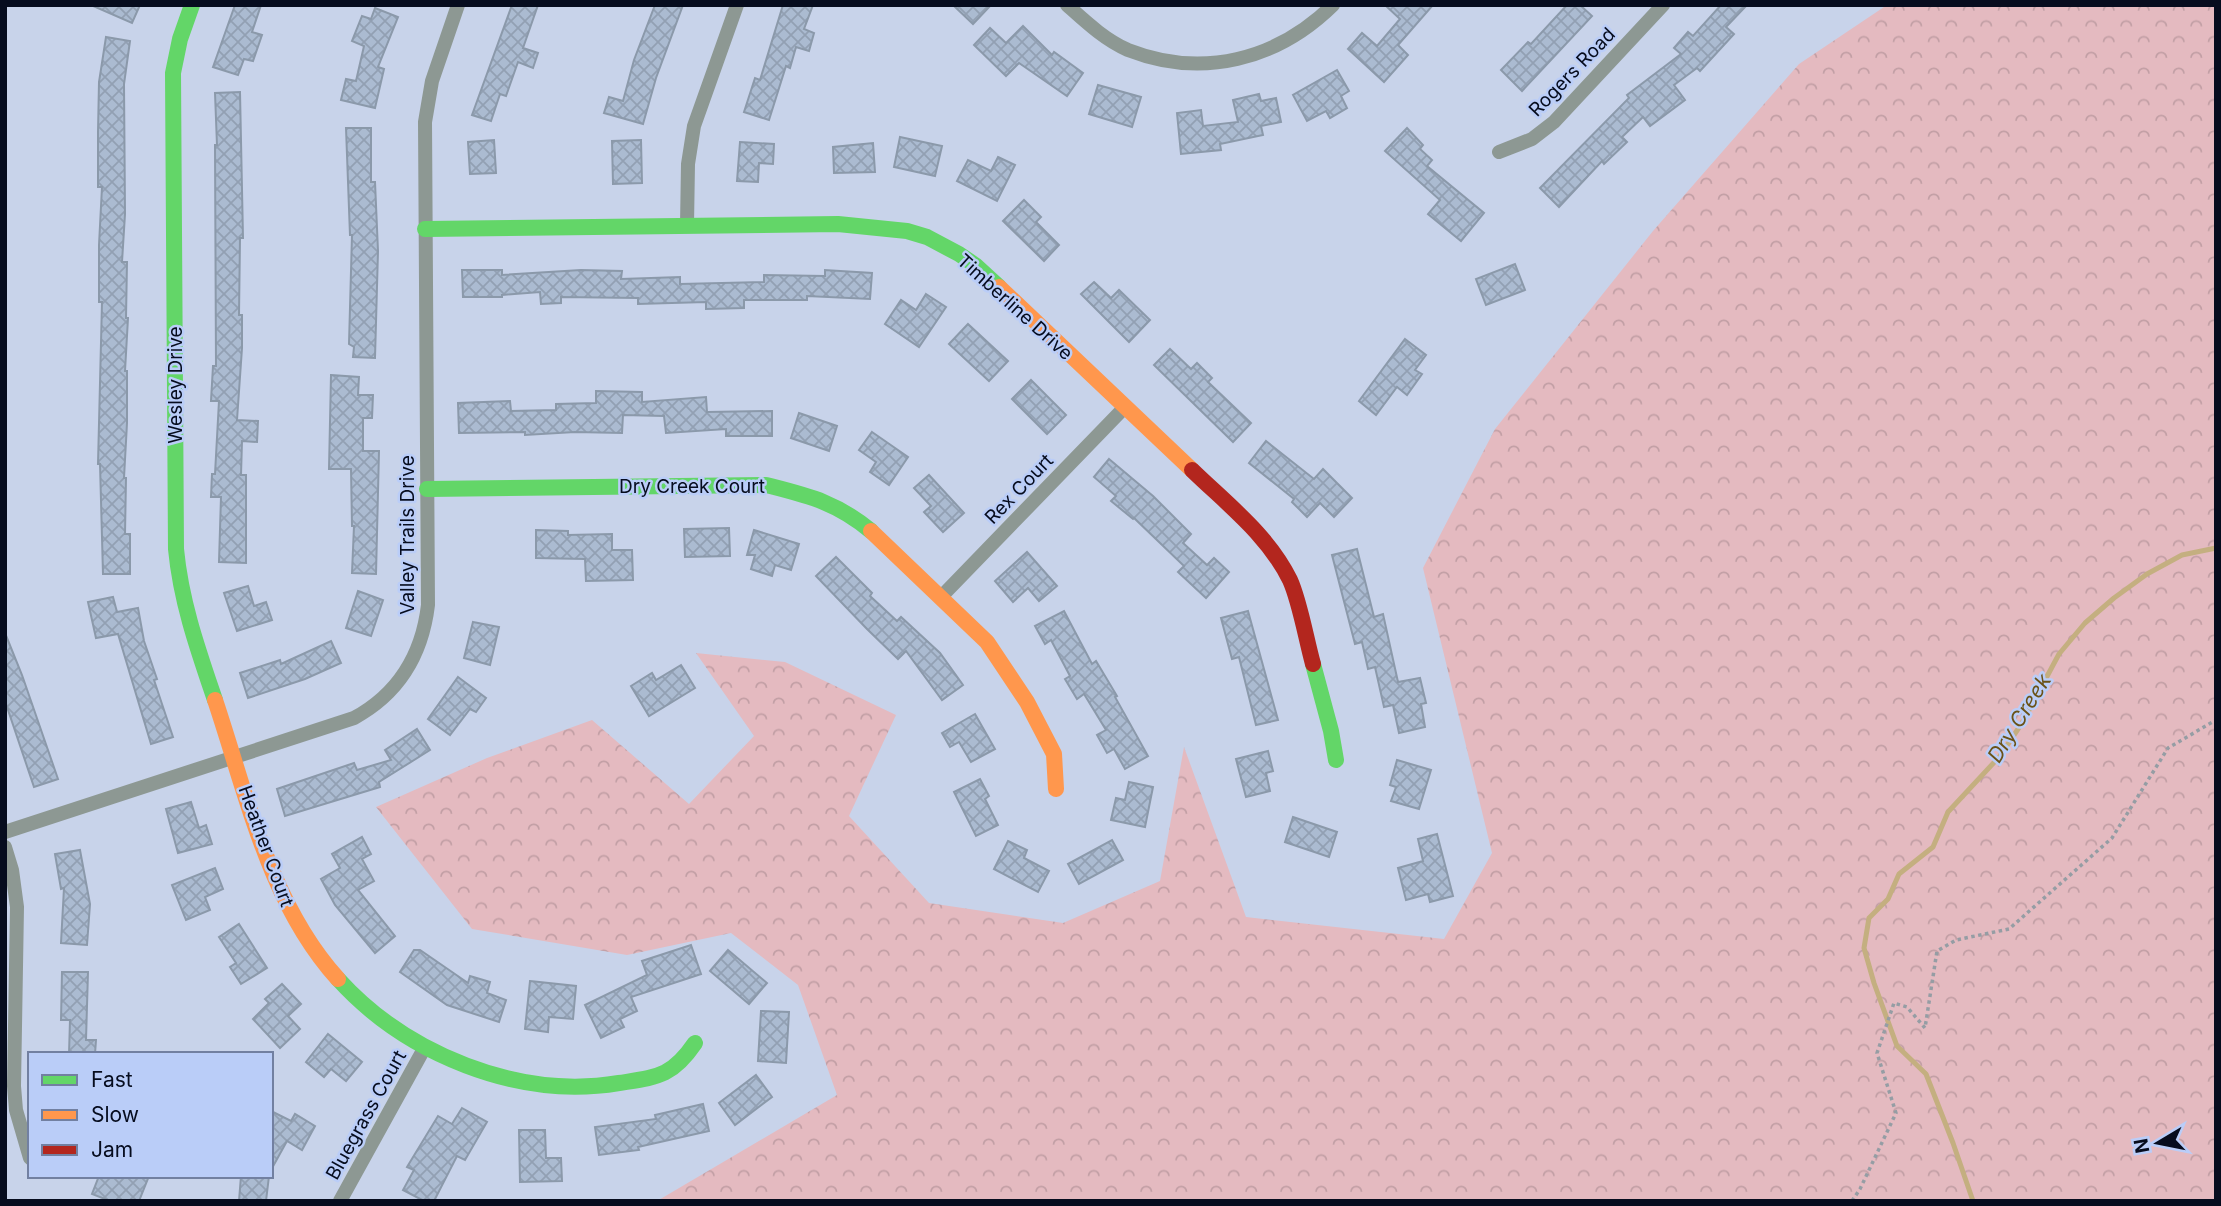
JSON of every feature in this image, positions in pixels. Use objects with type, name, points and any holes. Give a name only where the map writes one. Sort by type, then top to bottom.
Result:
[{"type":"street","name":"Wesley Drive","points":[[192,5],[180,38],[173,73],[176,549],[179,580],[191,628],[234,758]]},
{"type":"street","name":"Valley Trails Drive","points":[[5,832],[354,718],[396,687],[415,657],[426,623],[428,606],[425,122],[432,81],[458,5]]},
{"type":"street","points":[[687,225],[688,164],[694,126],[737,5]]},
{"type":"street","points":[[1067,5],[1090,26],[1128,49],[1160,59],[1194,64],[1231,61],[1268,50],[1296,36],[1333,5]]},
{"type":"street","name":"Rogers Road","points":[[1499,152],[1532,139],[1554,122],[1663,5]]},
{"type":"street","name":"Timberline Drive","points":[[425,229],[838,224],[888,227],[927,237],[959,254],[975,265],[1253,528],[1275,554],[1291,582],[1332,731],[1336,760]]},
{"type":"street","name":"Rex Court","points":[[941,597],[1125,407]]},
{"type":"street","name":"Dry Creek Court","points":[[427,489],[766,485],[818,498],[848,513],[870,530],[987,642],[1027,702],[1054,754],[1056,789]]},
{"type":"street","name":"Heather Court","points":[[234,758],[275,881],[308,943],[361,1003],[382,1021],[425,1047],[483,1071],[531,1082],[578,1086],[626,1083],[660,1074],[678,1067],[695,1044]]},
{"type":"street","points":[[5,847],[12,870],[17,907],[14,1086],[16,1111],[28,1151]]},
{"type":"street","name":"Bluegrass Court","points":[[340,1201],[425,1047]]},
{"type":"path","points":[[1852,1201],[1896,1113],[1877,1054],[1895,1003],[1907,1007],[1925,1028],[1937,951],[1956,940],[2008,929],[2112,838],[2168,748],[2216,720]]},
{"type":"green space","points":[[1887,5],[2216,5],[2216,1201],[657,1201],[837,1095],[798,985],[731,933],[627,955],[472,929],[376,807],[487,758],[592,720],[689,804],[754,736],[696,653],[785,662],[896,715],[849,816],[929,903],[1063,923],[1160,881],[1184,747],[1246,917],[1444,939],[1492,853],[1423,568],[1495,429],[1653,231],[1799,64]]},
{"type":"building","points":[[91,5],[140,5],[132,23]]},
{"type":"building","points":[[235,5],[261,5],[252,32],[262,35],[253,61],[244,59],[238,75],[213,67]]},
{"type":"building","points":[[512,5],[538,5],[523,48],[538,53],[533,68],[518,62],[506,96],[500,94],[491,121],[472,115]]},
{"type":"building","points":[[655,5],[683,5],[656,78],[643,124],[604,113],[609,97],[623,101],[634,60]]},
{"type":"building","points":[[783,5],[813,5],[804,29],[814,33],[809,51],[796,47],[790,68],[786,66],[769,120],[744,112],[755,78],[760,80]]},
{"type":"building","points":[[953,5],[991,5],[973,24]]},
{"type":"building","points":[[1385,5],[1433,5],[1398,45],[1408,55],[1384,82],[1348,49],[1362,33],[1377,46],[1400,19]]},
{"type":"building","points":[[1567,5],[1580,5],[1592,16],[1522,91],[1501,70],[1528,42],[1531,44]]},
{"type":"building","points":[[1721,5],[1747,5],[1726,27],[1734,34],[1700,71],[1697,68],[1674,85],[1685,100],[1650,126],[1643,117],[1622,137],[1627,142],[1604,164],[1602,161],[1559,207],[1540,188],[1629,98],[1627,95],[1681,54],[1674,48],[1688,32],[1693,36]]},
{"type":"building","points":[[375,8],[398,17],[378,67],[384,69],[375,108],[341,100],[346,79],[356,81],[364,46],[352,41],[362,16],[371,19]]},
{"type":"building","points":[[1023,26],[1052,55],[1054,52],[1083,73],[1067,96],[1019,63],[1006,76],[974,45],[990,28],[1006,43]]},
{"type":"building","points":[[106,37],[130,41],[124,84],[125,214],[122,262],[127,262],[127,423],[124,478],[125,534],[130,534],[130,574],[103,574],[98,464],[102,302],[99,302],[99,245],[102,187],[98,187],[98,132],[99,82]]},
{"type":"building","points":[[1337,70],[1349,91],[1341,96],[1347,108],[1330,118],[1326,111],[1307,121],[1293,95]]},
{"type":"building","points":[[1098,85],[1141,97],[1132,127],[1089,114]]},
{"type":"building","points":[[240,92],[243,238],[240,238],[239,315],[242,315],[242,348],[237,420],[258,421],[257,442],[242,441],[241,475],[246,475],[246,563],[219,562],[221,497],[211,497],[219,401],[211,401],[213,366],[216,366],[215,93]]},
{"type":"building","points":[[1259,94],[1261,101],[1276,98],[1281,122],[1261,126],[1263,135],[1220,144],[1221,150],[1181,154],[1177,113],[1201,110],[1203,126],[1238,122],[1233,100]]},
{"type":"building","points":[[346,128],[371,128],[371,182],[375,182],[378,251],[375,358],[353,357],[354,347],[349,344],[352,235]]},
{"type":"building","points":[[1407,128],[1423,145],[1420,149],[1432,160],[1427,166],[1484,213],[1461,241],[1428,214],[1440,200],[1385,151]]},
{"type":"building","points":[[900,137],[942,146],[935,176],[894,167]]},
{"type":"building","points":[[494,140],[496,173],[470,174],[468,142]]},
{"type":"building","points":[[641,140],[642,183],[613,184],[612,141]]},
{"type":"building","points":[[740,142],[774,144],[773,164],[759,163],[758,182],[737,181]]},
{"type":"building","points":[[873,143],[875,172],[834,173],[833,147]]},
{"type":"building","points":[[998,157],[1015,165],[997,201],[957,181],[968,160],[991,171]]},
{"type":"building","points":[[1024,200],[1041,217],[1036,222],[1059,245],[1044,261],[1003,221]]},
{"type":"building","points":[[1515,264],[1525,290],[1486,305],[1476,279]]},
{"type":"building","points":[[462,270],[502,270],[502,275],[581,270],[622,271],[621,279],[680,277],[680,284],[764,282],[764,275],[825,276],[825,270],[872,273],[870,299],[807,296],[807,300],[744,300],[744,308],[706,309],[706,302],[638,304],[638,298],[561,297],[561,303],[541,304],[540,292],[502,297],[463,297]]},
{"type":"building","points":[[1094,282],[1111,298],[1119,290],[1150,320],[1129,342],[1081,294]]},
{"type":"building","points":[[926,294],[946,307],[919,347],[885,324],[901,300],[916,310]]},
{"type":"building","points":[[968,324],[1008,361],[989,381],[949,344]]},
{"type":"building","points":[[1405,339],[1426,355],[1415,370],[1422,374],[1407,395],[1397,387],[1376,415],[1359,401]]},
{"type":"building","points":[[1170,349],[1191,369],[1197,363],[1212,378],[1208,382],[1251,423],[1233,442],[1154,365]]},
{"type":"building","points":[[331,375],[359,377],[358,395],[373,395],[372,418],[363,418],[363,451],[379,451],[376,574],[352,573],[354,526],[351,469],[329,469]]},
{"type":"building","points":[[1031,380],[1066,415],[1047,434],[1012,399]]},
{"type":"building","points":[[596,391],[642,392],[642,402],[706,397],[707,412],[772,411],[772,436],[726,436],[726,429],[666,433],[664,416],[623,415],[622,433],[459,433],[458,403],[510,401],[511,411],[556,410],[556,404],[596,403]]},
{"type":"building","points":[[799,413],[837,426],[829,451],[791,438]]},
{"type":"building","points":[[872,432],[908,457],[889,485],[870,472],[876,462],[859,450]]},
{"type":"building","points":[[1266,441],[1314,479],[1323,469],[1352,498],[1334,517],[1320,503],[1307,517],[1292,502],[1294,499],[1249,463]]},
{"type":"building","points":[[1109,459],[1153,496],[1191,534],[1183,543],[1207,565],[1214,558],[1229,572],[1206,598],[1178,572],[1184,566],[1134,518],[1111,501],[1116,496],[1094,477]]},
{"type":"building","points":[[929,475],[964,513],[943,532],[924,512],[931,506],[914,488]]},
{"type":"building","points":[[729,528],[730,556],[685,557],[684,529]]},
{"type":"building","points":[[536,530],[568,531],[568,535],[612,534],[612,550],[632,550],[633,580],[586,581],[585,559],[536,558]]},
{"type":"building","points":[[754,530],[799,544],[791,570],[775,565],[772,576],[751,569],[755,555],[747,555]]},
{"type":"building","points":[[1357,549],[1374,617],[1383,614],[1398,682],[1420,678],[1426,703],[1421,704],[1425,727],[1399,733],[1393,705],[1384,707],[1375,667],[1368,669],[1362,642],[1355,644],[1332,555]]},
{"type":"building","points":[[1027,552],[1057,586],[1039,601],[1028,588],[1013,602],[995,581]]},
{"type":"building","points":[[836,557],[872,593],[870,596],[897,621],[901,617],[940,653],[963,685],[942,700],[906,651],[898,659],[867,629],[816,576]]},
{"type":"building","points":[[248,586],[254,606],[266,602],[272,620],[237,631],[224,593]]},
{"type":"building","points":[[358,591],[383,600],[371,636],[346,628]]},
{"type":"building","points":[[113,597],[117,612],[138,608],[144,641],[157,679],[154,680],[173,737],[151,744],[118,634],[96,638],[88,602]]},
{"type":"building","points":[[1064,611],[1092,664],[1096,661],[1117,696],[1115,697],[1148,756],[1125,769],[1114,749],[1107,753],[1097,735],[1106,730],[1084,694],[1077,699],[1065,679],[1070,676],[1051,640],[1045,644],[1035,626]]},
{"type":"building","points":[[1248,611],[1278,720],[1256,725],[1239,657],[1232,659],[1221,618]]},
{"type":"building","points":[[473,622],[499,627],[490,665],[464,658]]},
{"type":"building","points":[[5,633],[58,779],[34,787],[5,701]]},
{"type":"building","points":[[331,641],[341,663],[305,679],[248,698],[240,673],[280,660],[281,664]]},
{"type":"building","points":[[681,665],[695,688],[649,716],[631,686],[652,673],[656,680]]},
{"type":"building","points":[[458,677],[486,698],[476,712],[470,709],[450,735],[428,719]]},
{"type":"building","points":[[975,714],[995,749],[971,762],[959,742],[950,747],[942,733]]},
{"type":"building","points":[[417,729],[430,750],[379,782],[380,787],[285,816],[277,789],[354,763],[357,770],[391,760],[385,750]]},
{"type":"building","points":[[1268,751],[1273,771],[1266,773],[1270,791],[1246,797],[1236,759]]},
{"type":"building","points":[[1397,760],[1431,770],[1419,809],[1391,801],[1396,787],[1390,785]]},
{"type":"building","points":[[980,779],[989,796],[985,799],[998,825],[976,836],[954,792]]},
{"type":"building","points":[[1129,782],[1153,787],[1145,827],[1111,820],[1116,798],[1125,800]]},
{"type":"building","points":[[191,802],[199,828],[206,825],[212,844],[178,853],[166,809]]},
{"type":"building","points":[[1293,817],[1337,832],[1329,857],[1285,842]]},
{"type":"building","points":[[1437,834],[1453,896],[1430,902],[1428,894],[1406,900],[1398,868],[1423,861],[1418,839]]},
{"type":"building","points":[[362,837],[371,854],[362,859],[374,881],[358,890],[395,936],[375,953],[335,905],[321,879],[340,868],[332,854]]},
{"type":"building","points":[[1112,840],[1123,860],[1079,884],[1068,864]]},
{"type":"building","points":[[1008,841],[1027,850],[1024,858],[1049,871],[1038,892],[994,869]]},
{"type":"building","points":[[80,850],[90,904],[87,945],[61,943],[64,888],[61,889],[55,854]]},
{"type":"building","points":[[215,868],[223,889],[205,897],[210,910],[186,920],[172,885]]},
{"type":"building","points":[[239,924],[267,968],[241,984],[230,967],[236,963],[219,937]]},
{"type":"building","points":[[691,945],[701,974],[631,997],[637,1011],[620,1019],[624,1027],[601,1038],[585,1005],[647,975],[642,961]]},
{"type":"building","points":[[414,950],[420,950],[468,983],[470,976],[490,982],[487,993],[506,1000],[499,1022],[447,1005],[400,972]]},
{"type":"building","points":[[728,950],[767,983],[749,1004],[710,971]]},
{"type":"building","points":[[62,972],[88,972],[86,1040],[96,1040],[95,1052],[69,1052],[70,1020],[61,1020]]},
{"type":"building","points":[[530,981],[576,986],[573,1019],[549,1017],[548,1032],[525,1029]]},
{"type":"building","points":[[282,984],[301,1004],[288,1016],[300,1029],[280,1048],[253,1019],[269,1003],[265,999]]},
{"type":"building","points":[[761,1011],[789,1012],[786,1063],[758,1061]]},
{"type":"building","points":[[328,1034],[362,1062],[346,1081],[331,1069],[324,1077],[306,1062]]},
{"type":"building","points":[[756,1075],[772,1097],[735,1125],[719,1103]]},
{"type":"building","points":[[703,1104],[709,1131],[638,1147],[639,1150],[599,1155],[595,1127],[656,1119],[655,1115]]},
{"type":"building","points":[[462,1108],[487,1122],[465,1160],[457,1156],[434,1201],[424,1201],[403,1190],[414,1170],[407,1167],[438,1116],[452,1124]]},
{"type":"building","points":[[273,1112],[291,1121],[295,1114],[315,1126],[302,1150],[287,1141],[273,1166]]},
{"type":"building","points":[[519,1130],[545,1130],[546,1158],[561,1158],[562,1181],[520,1182]]},
{"type":"building","points":[[98,1178],[148,1178],[139,1201],[110,1201],[92,1194]]},
{"type":"building","points":[[241,1178],[269,1178],[266,1201],[239,1201]]},
{"type":"waterway","name":"Dry Creek","points":[[1973,1201],[1926,1074],[1897,1046],[1864,948],[1869,918],[1888,899],[1899,874],[1933,847],[1948,812],[2000,756],[2022,723],[2059,654],[2085,623],[2147,574],[2182,555],[2216,548]]},
{"type":"traffic: fast","points":[[192,5],[180,39],[173,73],[176,549],[186,607],[215,700]]},
{"type":"traffic: fast","points":[[425,229],[838,224],[907,231],[927,237],[975,265],[999,287]]},
{"type":"traffic: fast","points":[[427,489],[766,485],[834,507],[871,531]]},
{"type":"traffic: fast","points":[[1313,664],[1336,760]]},
{"type":"traffic: fast","points":[[338,979],[365,1006],[430,1049],[466,1066],[542,1084],[581,1086],[654,1077],[679,1063],[695,1043]]},
{"type":"traffic: slow","points":[[999,287],[1192,470]]},
{"type":"traffic: slow","points":[[871,531],[987,642],[1027,702],[1054,754],[1056,789]]},
{"type":"traffic: slow","points":[[215,700],[250,810],[277,882],[314,949],[338,979]]},
{"type":"traffic: jam","points":[[1192,470],[1259,534],[1281,564],[1297,599],[1313,664]]}]
